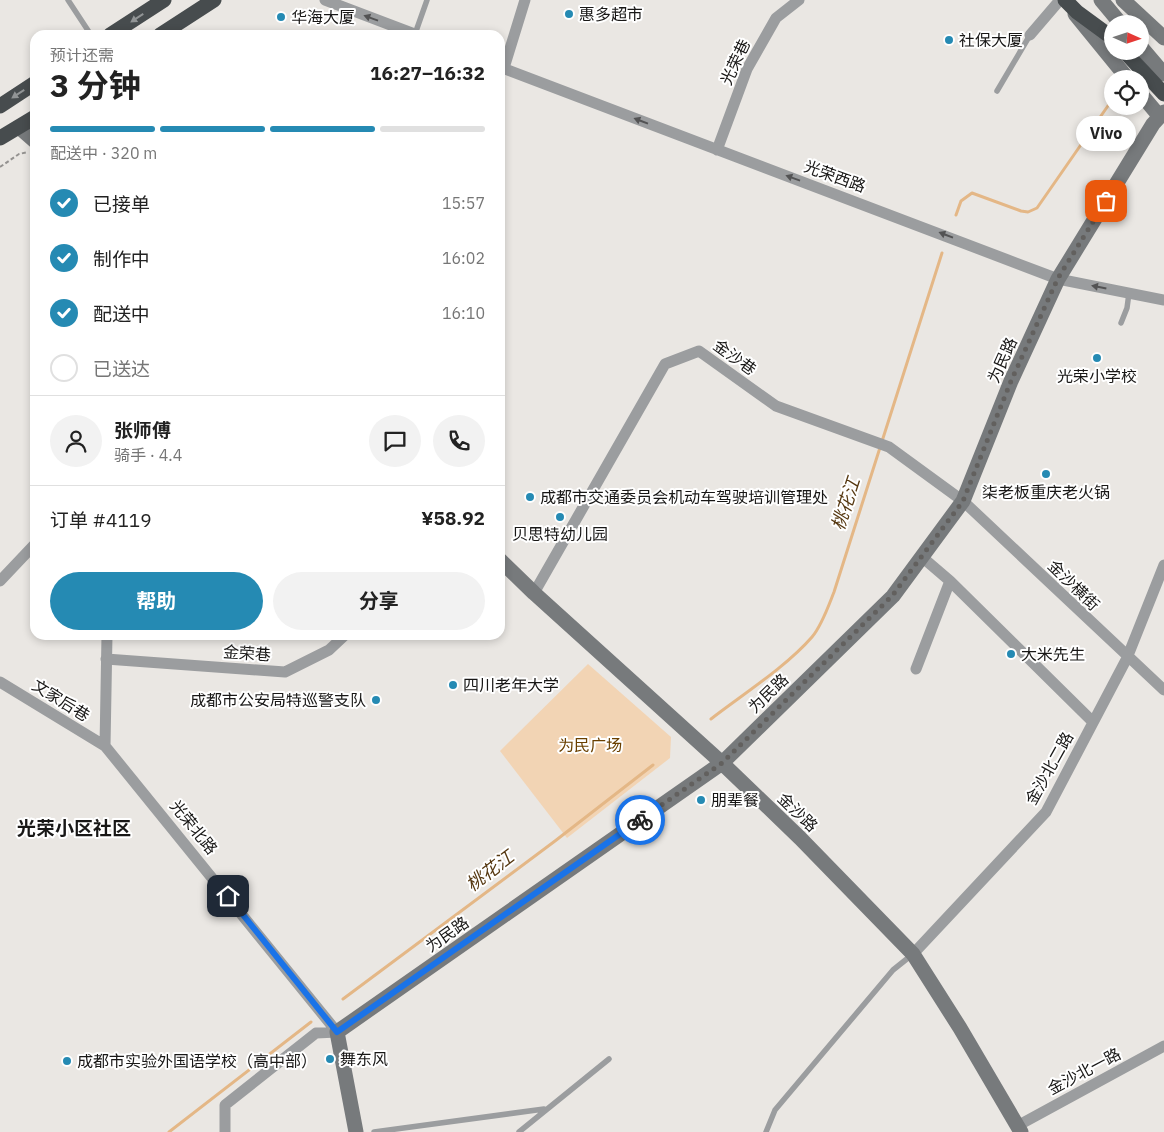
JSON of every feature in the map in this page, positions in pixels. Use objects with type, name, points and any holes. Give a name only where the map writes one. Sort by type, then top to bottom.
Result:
[{"type":"highway","points":[[118,30],[164,0]]},
{"type":"highway","points":[[168,30],[214,0]]},
{"type":"highway","points":[[1063,0],[1104,32]]},
{"type":"highway","points":[[1078,0],[1104,29]]},
{"type":"highway","points":[[1132,60],[1164,94]]},
{"type":"highway","points":[[0,106],[30,86]]},
{"type":"highway","points":[[0,138],[30,119]]},
{"type":"street","points":[[325,0],[403,30]]},
{"type":"street","points":[[505,59],[525,0]]},
{"type":"street","name":"光荣巷","points":[[717,150],[747,69],[776,18],[799,0]]},
{"type":"street","points":[[1030,35],[1063,0],[1121,70]]},
{"type":"street","points":[[1101,0],[1114,15]]},
{"type":"street","points":[[1123,0],[1162,34]]},
{"type":"street","points":[[1135,0],[1162,34]]},
{"type":"street","points":[[1149,56],[1164,74]]},
{"type":"street","name":"光荣西路","points":[[505,69],[1058,278],[1164,300]]},
{"type":"street","points":[[1149,102],[1162,114]]},
{"type":"street","name":"为民路","points":[[225,1132],[225,1105],[316,1033],[337,1032],[722,763],[892,596],[963,501],[1011,381],[1058,278],[1153,124],[1162,114]]},
{"type":"street","points":[[19,127],[30,137]]},
{"type":"street","name":"金沙巷","points":[[534,593],[665,364],[700,351],[776,406],[889,447],[963,501]]},
{"type":"street","name":"金沙横街","points":[[963,501],[1127,658],[1164,690]]},
{"type":"street","points":[[0,581],[30,549]]},
{"type":"street","points":[[922,556],[950,581],[1093,722]]},
{"type":"street","name":"金沙路","points":[[505,565],[722,763],[800,838],[913,954],[1020,1128]]},
{"type":"street","name":"金沙北二路","points":[[913,954],[1046,812],[1127,658],[1164,565]]},
{"type":"street","points":[[916,668],[950,581]]},
{"type":"street","points":[[104,746],[107,640]]},
{"type":"street","name":"金荣巷","points":[[106,659],[285,672],[329,650],[339,640]]},
{"type":"street","name":"文家后巷","points":[[0,682],[104,746]]},
{"type":"street","name":"光荣北路","points":[[104,746],[337,1032],[356,1132]]},
{"type":"street","name":"金沙北一路","points":[[1020,1128],[1164,1046]]},
{"type":"lane","points":[[68,0],[88,30]]},
{"type":"lane","points":[[418,30],[427,0]]},
{"type":"lane","points":[[997,91],[1030,35]]},
{"type":"lane","points":[[1121,323],[1127,308],[1129,293]]},
{"type":"lane","points":[[766,1132],[775,1110],[893,970],[913,954]]},
{"type":"lane","points":[[519,1132],[544,1109],[609,1059]]},
{"type":"lane","points":[[374,1132],[544,1109]]},
{"type":"path","points":[[0,167],[19,154],[30,151]]},
{"type":"green space","name":"为民广场","points":[[588,664],[671,737],[670,758],[567,838],[500,751]]},
{"type":"waterway","name":"桃花江","points":[[956,215],[961,201],[972,193],[1021,211],[1028,212],[1037,208],[1104,112]]},
{"type":"waterway","name":"桃花江","points":[[711,719],[790,659],[812,637],[822,621],[834,592],[942,253]]},
{"type":"waterway","name":"桃花江","points":[[343,999],[555,841],[653,765]]},
{"type":"waterway","name":"桃花江","points":[[169,1132],[311,1022]]},
{"type":"way so far","points":[[640,820],[722,763],[892,596],[963,501],[1011,381],[1058,278],[1106,201]]},
{"type":"place","name":"惠多超市","points":[[569,14]]},
{"type":"place","name":"华海大厦","points":[[281,17]]},
{"type":"place","name":"社保大厦","points":[[949,40]]},
{"type":"place","name":"Vivo","points":[[1106,201]]},
{"type":"place","name":"光荣小学校","points":[[1097,358]]},
{"type":"place","name":"柒老板重庆老火锅","points":[[1046,474]]},
{"type":"place","name":"成都市交通委员会机动车驾驶培训管理处","points":[[530,497]]},
{"type":"place","name":"贝思特幼儿园","points":[[560,517]]},
{"type":"place","name":"大米先生","points":[[1011,654]]},
{"type":"place","name":"四川老年大学","points":[[453,685]]},
{"type":"place","name":"成都市公安局特巡警支队","points":[[376,700]]},
{"type":"place","name":"朋辈餐","points":[[701,800]]},
{"type":"place","name":"舞东风","points":[[330,1059]]},
{"type":"place","name":"成都市实验外国语学校（高中部）","points":[[67,1061]]},
{"type":"district","name":"光荣小区社区","points":[[74,828]]},
{"type":"route","points":[[228,896],[337,1032],[640,820]]}]
